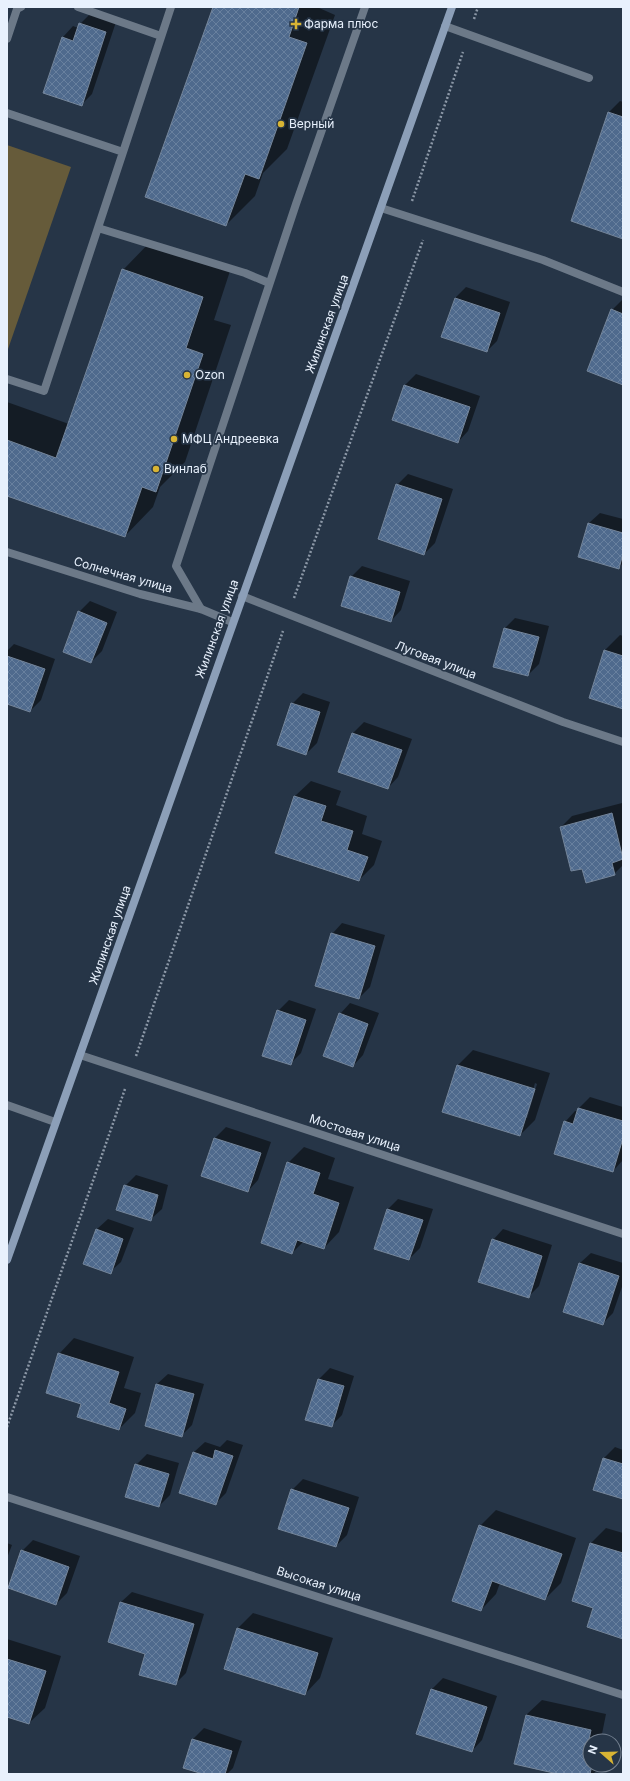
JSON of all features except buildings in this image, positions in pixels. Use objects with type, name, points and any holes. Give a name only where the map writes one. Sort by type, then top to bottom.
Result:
[{"type":"main road","name":"Жилинская улица","points":[[7,1260],[232,622],[452,7]]},
{"type":"street","points":[[7,39],[17,9],[21,7]]},
{"type":"street","points":[[78,7],[161,36]]},
{"type":"street","points":[[7,379],[44,391],[171,7]]},
{"type":"street","points":[[201,609],[176,566],[269,283],[365,7]]},
{"type":"street","points":[[445,26],[589,78]]},
{"type":"street","points":[[7,113],[123,152]]},
{"type":"street","points":[[381,208],[543,260],[623,292]]},
{"type":"street","points":[[98,228],[245,273],[269,283]]},
{"type":"street","name":"Солнечная улица","points":[[7,552],[140,594],[201,609],[232,622]]},
{"type":"street","name":"Луговая улица","points":[[242,596],[563,722],[623,742]]},
{"type":"street","name":"Мостовая улица","points":[[80,1055],[623,1234]]},
{"type":"street","points":[[7,1105],[55,1122]]},
{"type":"street","name":"Высокая улица","points":[[7,1497],[623,1695]]},
{"type":"path","points":[[407,216],[478,7]]},
{"type":"path","points":[[7,1427],[288,615],[429,224]]},
{"type":"shaded area","points":[[7,145],[71,167],[7,352]]},
{"type":"place","name":"Фарма плюс","points":[[296,24]]},
{"type":"place","name":"Верный","points":[[281,124]]},
{"type":"place","name":"Ozon","points":[[187,375]]},
{"type":"place","name":"МФЦ Андреевка","points":[[174,439]]},
{"type":"place","name":"Винлаб","points":[[156,469]]}]
